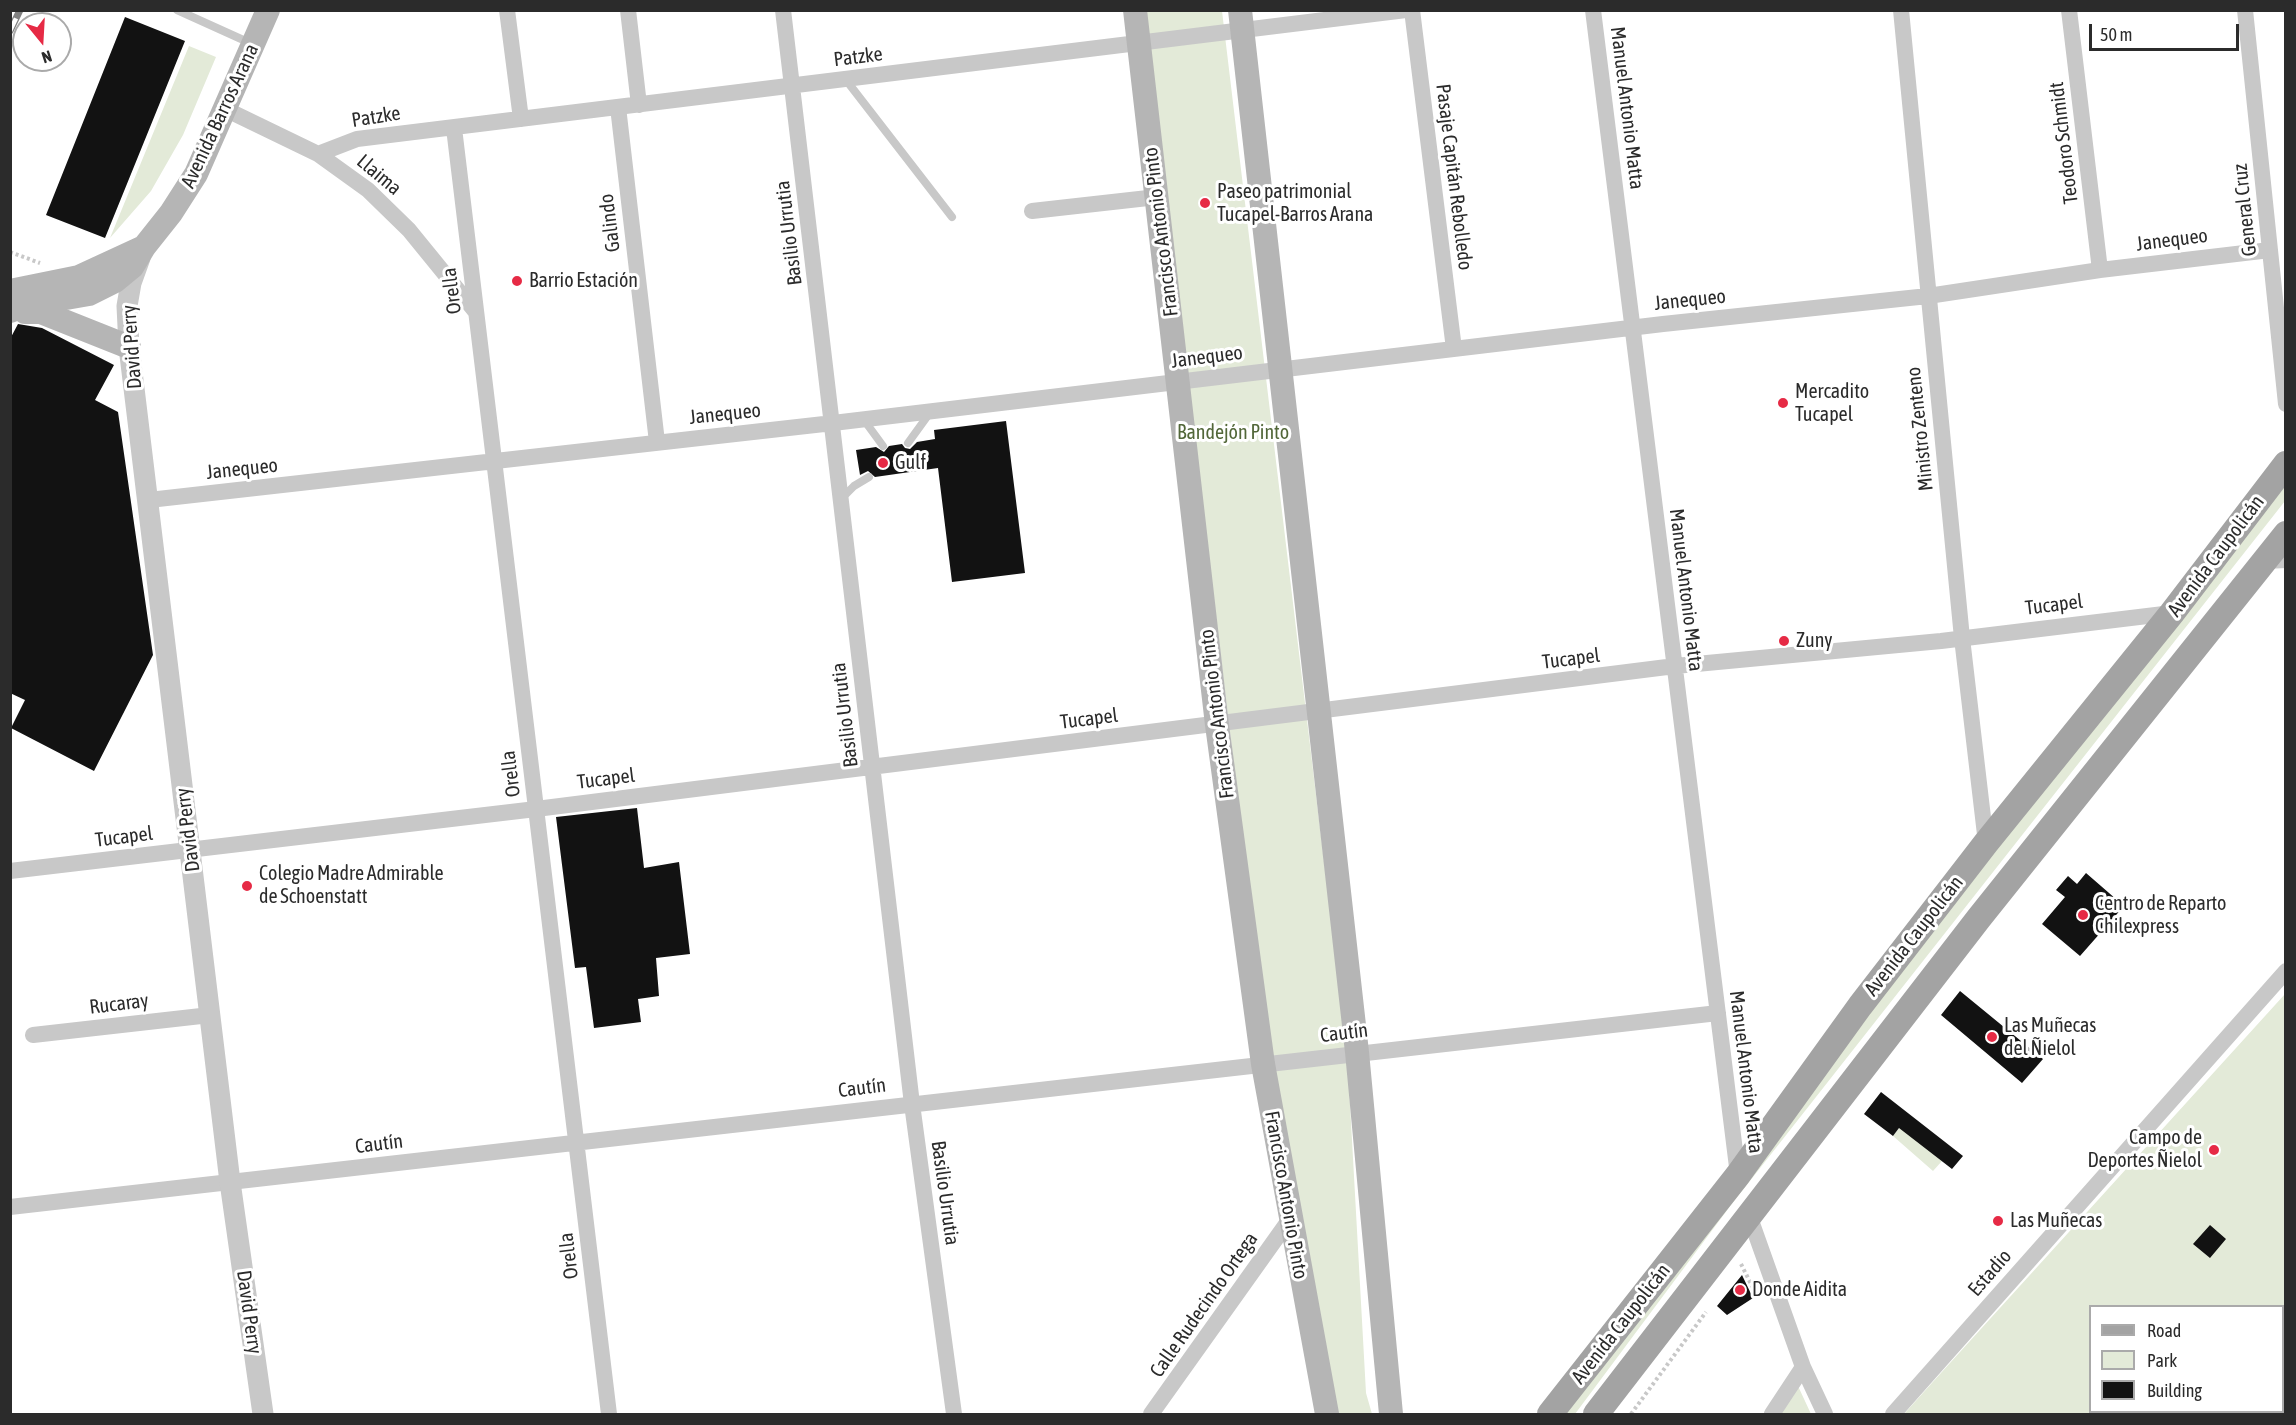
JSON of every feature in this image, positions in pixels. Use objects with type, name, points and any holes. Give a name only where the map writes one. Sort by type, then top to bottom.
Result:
[{"type":"main road","name":"Avenida Barros Arana","points":[[10,312],[26,305],[89,294],[106,286],[132,267],[144,247],[184,194],[225,109],[268,10]]},
{"type":"main road","name":"Francisco Antonio Pinto","points":[[1135,10],[1217,725],[1263,1064],[1327,1414]]},
{"type":"main road","points":[[1242,21],[1279,370],[1357,1052],[1391,1414]]},
{"type":"main road","name":"Avenida Barros Arana","points":[[10,291],[79,277],[144,247]]},
{"type":"main road","points":[[10,312],[40,312],[129,347]]},
{"type":"main road","name":"Avenida Caupolicán","points":[[1550,1414],[1738,1175],[1860,1006],[1986,843],[2172,613],[2286,464]]},
{"type":"main road","name":"Avenida Caupolicán","points":[[1596,1414],[1979,918],[2275,560],[2286,534]]},
{"type":"main road","points":[[1979,918],[1989,879],[1986,843]]},
{"type":"main road","points":[[1749,1215],[1743,1185],[1745,1172],[1756,1149]]},
{"type":"street","points":[[507,10],[521,119]]},
{"type":"street","points":[[628,10],[639,105]]},
{"type":"street","name":"Basilio Urrutia","points":[[783,10],[912,1104],[954,1414]]},
{"type":"street","name":"Patzke","points":[[318,154],[357,139],[1139,43],[1242,21],[1406,10]]},
{"type":"street","name":"Pasaje Capitán Rebolledo","points":[[1412,10],[1454,349]]},
{"type":"street","name":"Manuel Antonio Matta","points":[[1593,10],[1738,1175]]},
{"type":"street","name":"Ministro Zenteno","points":[[1901,10],[1962,638],[1986,843]]},
{"type":"street","name":"Teodoro Schmidt","points":[[2069,10],[2100,270]]},
{"type":"street","name":"General Cruz","points":[[2245,10],[2286,404]]},
{"type":"street","name":"Galindo","points":[[618,107],[657,442]]},
{"type":"street","name":"Llaima","points":[[225,109],[318,154],[368,190],[409,230],[476,312]]},
{"type":"street","name":"Orella","points":[[454,128],[609,1414]]},
{"type":"street","points":[[1032,211],[1157,196]]},
{"type":"street","name":"David Perry","points":[[144,247],[131,283],[127,306],[129,347],[230,1182],[263,1414]]},
{"type":"street","name":"Janequeo","points":[[149,500],[864,420],[1633,328],[1928,296],[2100,270],[2270,250]]},
{"type":"street","name":"Tucapel","points":[[10,871],[536,809],[1675,666],[1962,638],[2172,613]]},
{"type":"street","name":"Estadio","points":[[1893,1414],[2286,971]]},
{"type":"street","name":"Cautín","points":[[10,1207],[1357,1052],[1718,1013]]},
{"type":"street","name":"Rucaray","points":[[33,1035],[210,1015]]},
{"type":"street","points":[[1749,1215],[1803,1367],[1825,1414]]},
{"type":"street","name":"Calle Rudecindo Ortega","points":[[1151,1414],[1290,1219]]},
{"type":"street","points":[[1772,1414],[1803,1367]]},
{"type":"lane","points":[[177,10],[253,45]]},
{"type":"lane","points":[[846,79],[952,217]]},
{"type":"lane","points":[[908,443],[918,426],[932,411]]},
{"type":"lane","points":[[864,420],[884,446]]},
{"type":"lane","points":[[842,498],[854,486],[870,477]]},
{"type":"path","points":[[1734,1273],[1757,1242]]},
{"type":"path","points":[[1631,1414],[1707,1311]]},
{"type":"green space","name":"Bandejón Pinto","points":[[1143,11],[1222,11],[1343,1020],[1349,1086],[1366,1393],[1372,1414],[1338,1414],[1264,1014]]},
{"type":"green space","points":[[189,46],[216,57],[183,135],[151,191],[110,238]]},
{"type":"green space","points":[[2285,473],[2285,501],[1731,1205],[1575,1414],[1560,1414]]},
{"type":"green space","name":"Campo de Deportes Ñielol","points":[[2285,994],[2285,1414],[1904,1414]]},
{"type":"green space","points":[[1900,1127],[1942,1161],[1933,1171],[1893,1136]]},
{"type":"green space","points":[[1798,1386],[1811,1414],[1779,1414]]},
{"type":"building","points":[[125,17],[185,41],[105,238],[46,215]]},
{"type":"building","points":[[18,324],[42,328],[114,365],[95,400],[118,412],[153,655],[94,771],[11,728],[25,700],[10,693],[10,339]]},
{"type":"building","points":[[1006,421],[1025,573],[952,582],[938,468],[875,477],[868,471],[860,475],[856,450],[876,447],[884,452],[889,446],[902,444],[905,448],[910,449],[917,442],[935,439],[934,430]]},
{"type":"building","points":[[637,808],[644,868],[679,862],[690,954],[656,958],[659,996],[638,999],[641,1022],[594,1028],[586,967],[575,968],[556,817]]},
{"type":"building","name":"Centro de Reparto Chilexpress","points":[[2086,873],[2124,906],[2080,956],[2042,924],[2065,897],[2056,890],[2068,876],[2077,884]]},
{"type":"building","name":"Las Muñecas del Ñielol","points":[[1960,991],[2043,1059],[2022,1083],[1941,1015]]},
{"type":"building","points":[[1881,1092],[1963,1156],[1952,1169],[1899,1128],[1893,1136],[1864,1114]]},
{"type":"building","points":[[2210,1225],[2226,1239],[2210,1258],[2193,1244]]},
{"type":"building","name":"Donde Aidita","points":[[1742,1275],[1753,1298],[1727,1315],[1717,1306]]},
{"type":"railway","points":[[10,31],[20,10]]},
{"type":"place","name":"Paseo patrimonial Tucapel-Barros Arana","points":[[1205,203]]},
{"type":"place","name":"Barrio Estación","points":[[517,281]]},
{"type":"place","name":"Mercadito Tucapel","points":[[1783,403]]},
{"type":"place","name":"Gulf","points":[[883,463]]},
{"type":"place","name":"Zuny","points":[[1784,641]]},
{"type":"place","name":"Colegio Madre Admirable de Schoenstatt","points":[[247,886]]},
{"type":"place","name":"Centro de Reparto Chilexpress","points":[[2083,915]]},
{"type":"place","name":"Las Muñecas del Ñielol","points":[[1992,1037]]},
{"type":"place","name":"Campo de Deportes Ñielol","points":[[2214,1150]]},
{"type":"place","name":"Las Muñecas","points":[[1998,1221]]},
{"type":"place","name":"Donde Aidita","points":[[1740,1290]]}]
